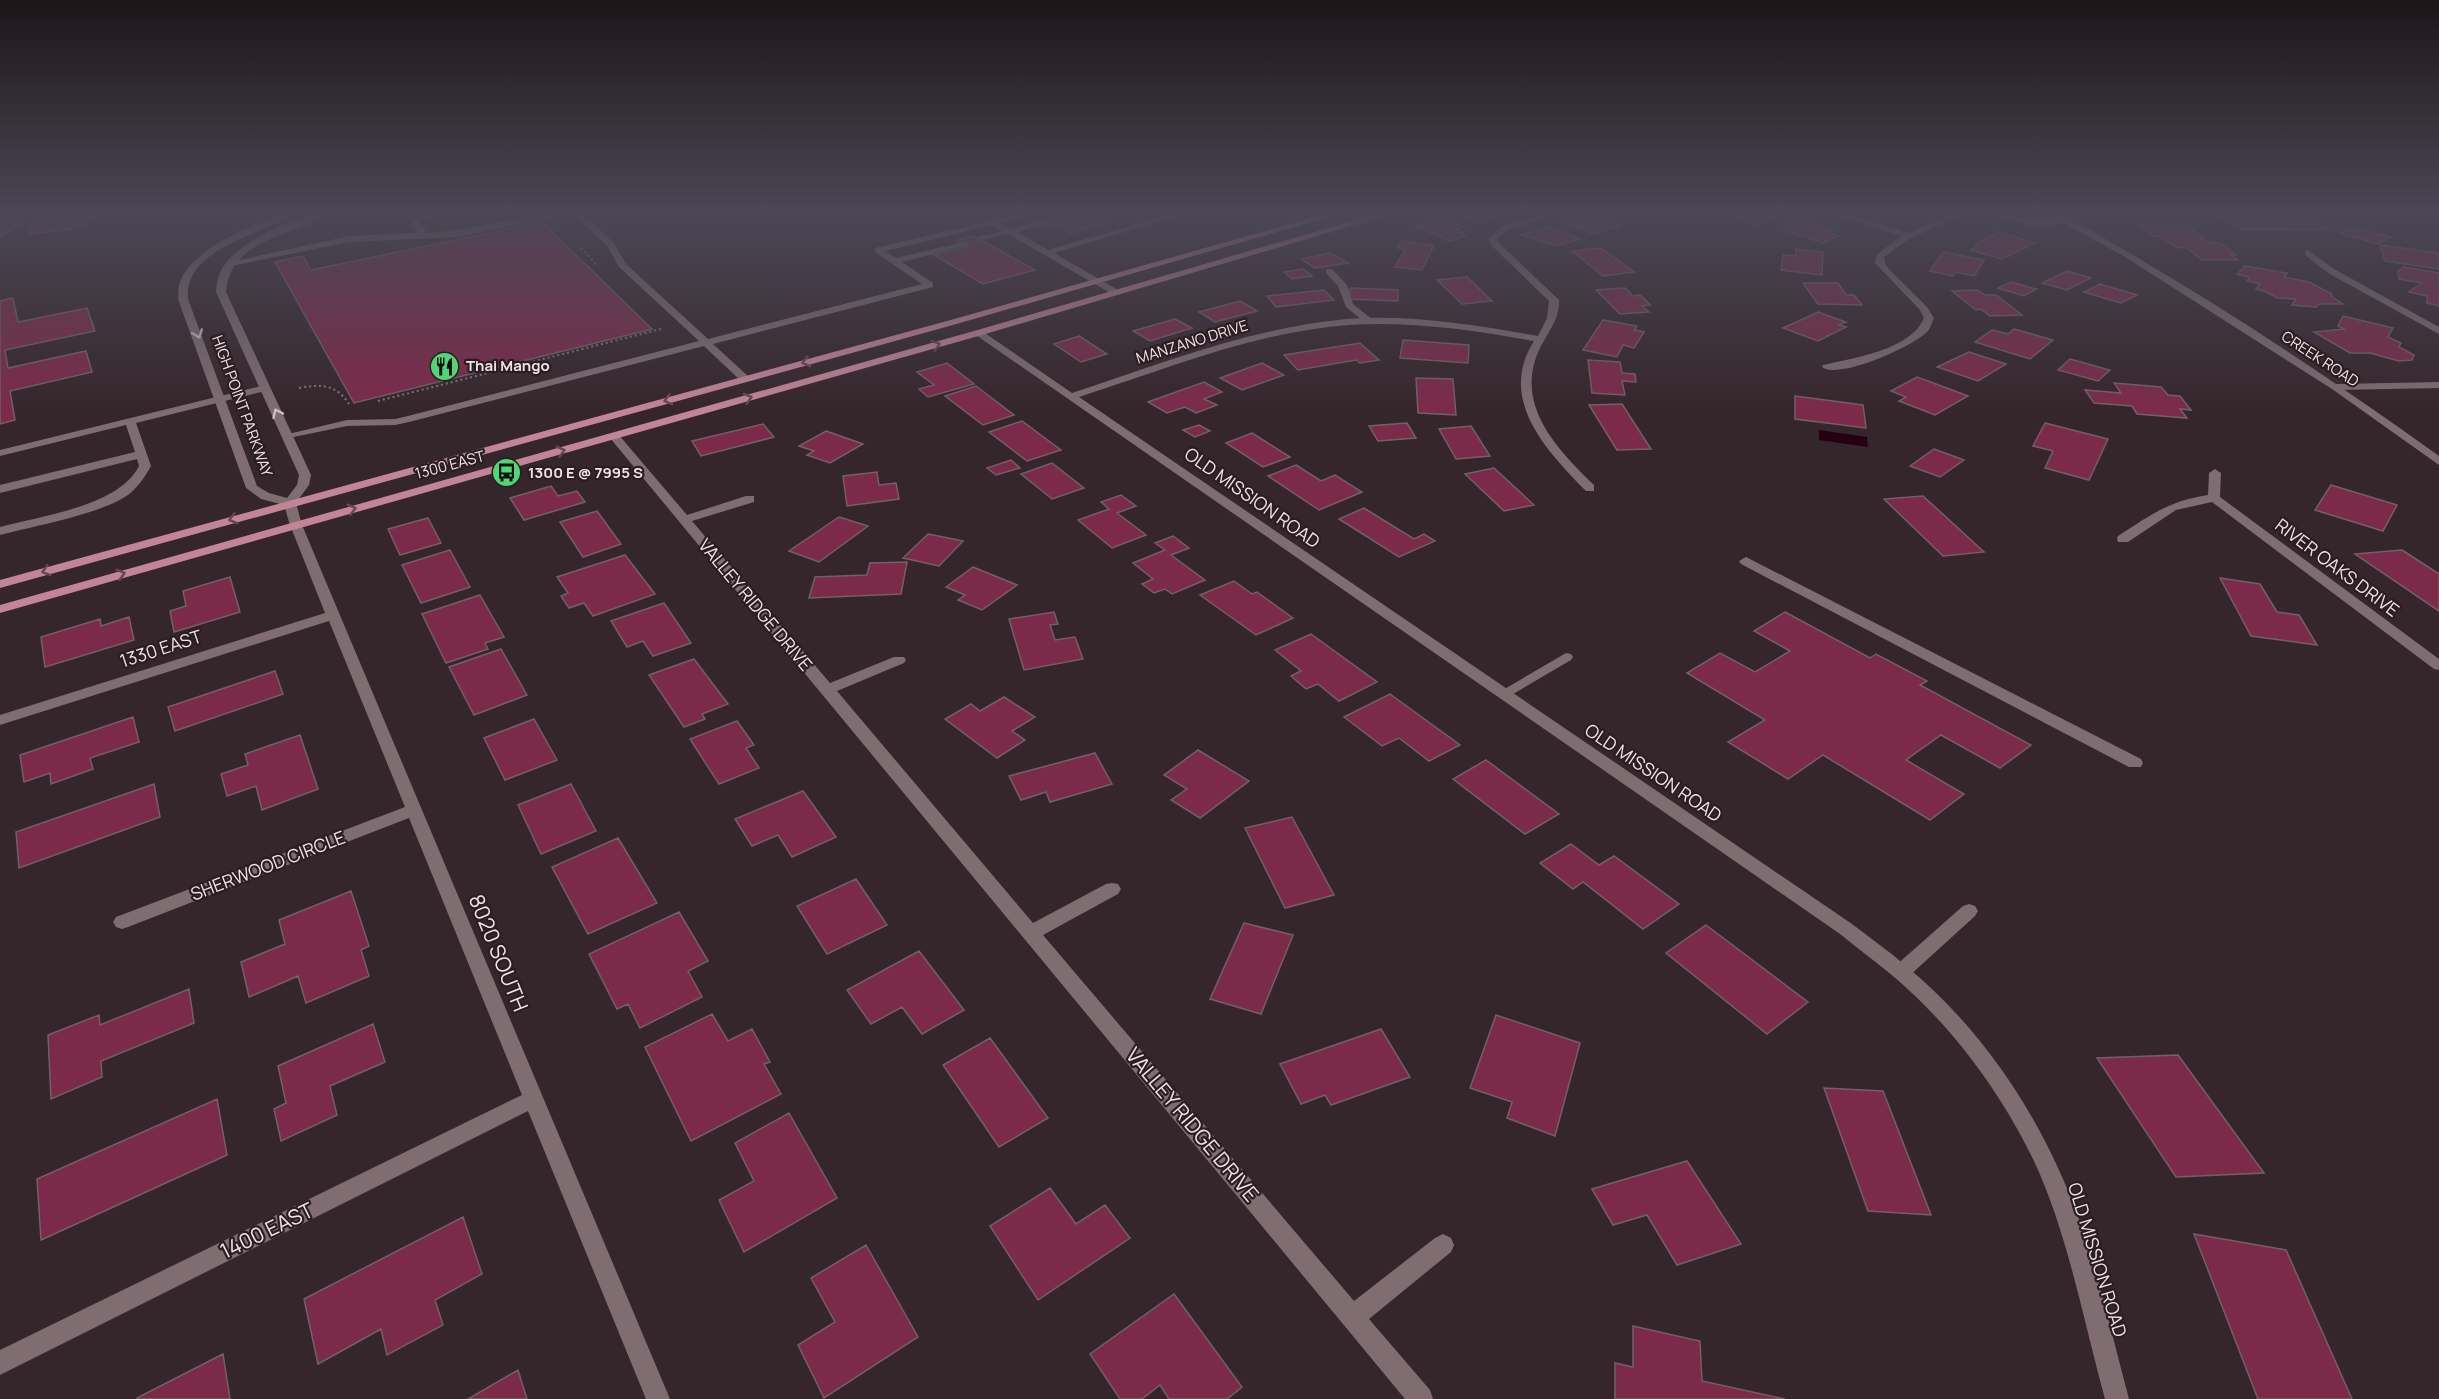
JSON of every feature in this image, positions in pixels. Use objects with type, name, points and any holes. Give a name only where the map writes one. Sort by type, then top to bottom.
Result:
[{"type":"main road","name":"1300 EAST","points":[[0,609],[1161,280]]},
{"type":"main road","name":"1300 EAST","points":[[0,584],[950,323],[1095,281]]},
{"type":"street","name":"HIGH POINT PARKWAY","points":[[186,280],[183,298],[252,488],[265,496],[290,503],[303,485],[305,475],[221,292],[221,280]]},
{"type":"street","points":[[638,280],[745,379]]},
{"type":"street","points":[[288,437],[347,423],[395,422],[409,419],[930,285],[923,280]]},
{"type":"street","points":[[1338,280],[1342,285],[1349,304],[1370,322]]},
{"type":"street","points":[[1533,280],[1554,300],[1556,307],[1532,352],[1526,371],[1525,392],[1545,440],[1590,488]]},
{"type":"street","points":[[1827,367],[1851,365],[1867,360],[1925,328],[1929,318],[1924,309],[1897,280]]},
{"type":"street","name":"CREEK ROAD","points":[[2168,280],[2336,387],[2439,461]]},
{"type":"street","points":[[2348,280],[2439,331]]},
{"type":"street","points":[[1095,281],[1117,293]]},
{"type":"street","name":"MANZANO DRIVE","points":[[1070,397],[1279,332],[1323,325],[1426,322],[1540,339]]},
{"type":"street","name":"OLD MISSION ROAD","points":[[978,333],[1846,929],[1900,972],[1951,1021],[2009,1095],[2043,1157],[2068,1220],[2117,1399]]},
{"type":"street","points":[[2336,387],[2439,385]]},
{"type":"street","points":[[0,453],[265,388]]},
{"type":"street","points":[[0,531],[112,500],[130,488],[140,479],[145,466],[130,421]]},
{"type":"street","name":"VALLEY RIDGE DRIVE","points":[[614,436],[1421,1399]]},
{"type":"street","points":[[0,489],[141,454]]},
{"type":"street","points":[[2123,539],[2172,507],[2186,502],[2214,498],[2215,473]]},
{"type":"street","name":"RIVER OAKS DRIVE","points":[[2214,498],[2439,666]]},
{"type":"street","name":"VALLEY RIDGE DRIVE","points":[[684,520],[750,499]]},
{"type":"street","points":[[290,503],[296,525]]},
{"type":"street","name":"8020 SOUTH","points":[[296,525],[658,1399]]},
{"type":"street","points":[[1746,561],[2135,763]]},
{"type":"street","name":"1330 EAST","points":[[0,720],[333,615]]},
{"type":"street","points":[[1503,694],[1566,657]]},
{"type":"street","points":[[826,690],[899,660]]},
{"type":"street","name":"SHERWOOD CIRCLE","points":[[122,922],[414,810]]},
{"type":"street","points":[[1031,933],[1112,889]]},
{"type":"street","points":[[1900,972],[1969,911]]},
{"type":"street","name":"1400 EAST","points":[[0,1363],[533,1099]]},
{"type":"street","points":[[1353,1317],[1443,1245]]},
{"type":"path","points":[[374,402],[661,329],[653,321]]},
{"type":"path","points":[[299,388],[319,384],[335,387],[343,393],[351,408]]},
{"type":"shaded area","points":[[1819,430],[1867,437],[1868,447],[1819,440]]},
{"type":"building","points":[[285,280],[602,280],[652,329],[354,403]]},
{"type":"building","points":[[977,280],[997,280],[983,284]]},
{"type":"building","points":[[1437,280],[1470,280],[1492,301],[1462,304]]},
{"type":"building","points":[[2048,280],[2086,280],[2067,290],[2042,283]]},
{"type":"building","points":[[2406,280],[2439,280],[2439,306],[2427,303],[2427,296],[2409,292],[2422,283]]},
{"type":"building","points":[[2247,281],[2309,282],[2332,294],[2331,296],[2343,304],[2319,304],[2316,307],[2292,305],[2296,299],[2277,298],[2256,289],[2260,284]]},
{"type":"building","points":[[2011,282],[2036,289],[2024,296],[1998,288]]},
{"type":"building","points":[[1803,283],[1838,283],[1846,295],[1854,295],[1862,305],[1818,304]]},
{"type":"building","points":[[2100,284],[2137,295],[2121,303],[2084,292]]},
{"type":"building","points":[[1350,288],[1398,290],[1398,301],[1349,299]]},
{"type":"building","points":[[1625,288],[1633,296],[1640,295],[1650,305],[1642,306],[1649,312],[1620,314],[1596,290]]},
{"type":"building","points":[[1324,290],[1334,300],[1276,307],[1267,296]]},
{"type":"building","points":[[1978,290],[1985,295],[1996,295],[2022,315],[1990,316],[1981,309],[1976,310],[1952,291]]},
{"type":"building","points":[[13,298],[18,322],[87,308],[95,331],[5,350],[8,368],[86,351],[92,372],[10,391],[15,420],[0,424],[0,301]]},
{"type":"building","points":[[1240,301],[1257,311],[1215,322],[1199,312]]},
{"type":"building","points":[[1818,312],[1846,322],[1839,325],[1846,327],[1818,341],[1783,328]]},
{"type":"building","points":[[2343,316],[2393,328],[2388,337],[2401,343],[2399,347],[2414,355],[2412,360],[2399,361],[2370,353],[2350,353],[2314,332],[2344,329],[2338,326]]},
{"type":"building","points":[[1175,319],[1192,328],[1150,341],[1133,331]]},
{"type":"building","points":[[1603,320],[1637,326],[1635,330],[1644,332],[1634,348],[1623,345],[1617,357],[1583,350]]},
{"type":"building","points":[[2014,329],[2053,340],[2030,359],[1975,342],[1992,330],[2008,334]]},
{"type":"building","points":[[1079,336],[1107,354],[1081,362],[1054,344]]},
{"type":"building","points":[[1403,340],[1469,345],[1468,363],[1400,358]]},
{"type":"building","points":[[1360,343],[1379,360],[1360,363],[1356,360],[1298,370],[1284,355]]},
{"type":"building","points":[[1969,352],[2006,364],[1978,381],[1937,367]]},
{"type":"building","points":[[2070,359],[2110,370],[2098,381],[2058,370]]},
{"type":"building","points":[[1588,360],[1620,362],[1622,373],[1635,374],[1636,382],[1622,381],[1625,395],[1592,393]]},
{"type":"building","points":[[947,363],[974,384],[928,397],[919,389],[934,385],[917,372]]},
{"type":"building","points":[[1262,363],[1284,375],[1242,390],[1220,378]]},
{"type":"building","points":[[1917,377],[1968,396],[1935,415],[1899,401],[1906,397],[1891,391]]},
{"type":"building","points":[[1416,378],[1453,379],[1456,415],[1418,413]]},
{"type":"building","points":[[1204,382],[1222,392],[1204,399],[1217,405],[1196,413],[1185,407],[1167,413],[1148,402]]},
{"type":"building","points":[[2114,383],[2161,387],[2168,395],[2180,396],[2191,410],[2180,409],[2187,418],[2137,414],[2132,406],[2094,403],[2085,390],[2121,393]]},
{"type":"building","points":[[976,386],[1014,415],[983,425],[945,396]]},
{"type":"building","points":[[1795,396],[1863,405],[1866,428],[1795,419]]},
{"type":"building","points":[[1622,404],[1651,449],[1617,450],[1589,405]]},
{"type":"building","points":[[1022,421],[1061,450],[1027,461],[989,432]]},
{"type":"building","points":[[1407,423],[1416,438],[1378,441],[1369,426]]},
{"type":"building","points":[[2045,423],[2108,439],[2089,480],[2045,468],[2053,451],[2033,446]]},
{"type":"building","points":[[763,424],[774,437],[701,456],[692,441]]},
{"type":"building","points":[[1199,425],[1210,431],[1195,437],[1183,430]]},
{"type":"building","points":[[1471,426],[1490,456],[1456,459],[1439,429]]},
{"type":"building","points":[[826,431],[863,444],[830,463],[807,455],[814,451],[799,446]]},
{"type":"building","points":[[1252,433],[1290,457],[1263,467],[1226,443]]},
{"type":"building","points":[[1934,449],[1964,460],[1940,477],[1910,466]]},
{"type":"building","points":[[1011,460],[1020,468],[996,475],[987,468]]},
{"type":"building","points":[[1052,463],[1084,488],[1052,499],[1021,474]]},
{"type":"building","points":[[1296,465],[1321,481],[1335,475],[1362,492],[1319,510],[1268,476]]},
{"type":"building","points":[[1494,468],[1534,505],[1504,511],[1465,474]]},
{"type":"building","points":[[877,472],[879,485],[896,483],[899,499],[847,506],[843,476]]},
{"type":"building","points":[[2331,485],[2397,505],[2383,531],[2315,510]]},
{"type":"building","points":[[551,486],[558,496],[577,491],[585,502],[524,520],[510,498]]},
{"type":"building","points":[[1121,495],[1136,506],[1117,513],[1146,535],[1112,548],[1078,520],[1109,509],[1101,502]]},
{"type":"building","points":[[1923,496],[1984,552],[1943,556],[1884,499]]},
{"type":"building","points":[[1364,508],[1414,539],[1424,534],[1435,541],[1399,557],[1339,519]]},
{"type":"building","points":[[597,511],[621,544],[583,557],[560,522]]},
{"type":"building","points":[[839,517],[868,526],[819,562],[789,551]]},
{"type":"building","points":[[428,518],[441,543],[400,555],[388,529]]},
{"type":"building","points":[[928,534],[963,541],[939,566],[903,558]]},
{"type":"building","points":[[1173,536],[1189,548],[1171,555],[1205,580],[1172,594],[1165,589],[1154,593],[1142,584],[1153,579],[1133,563],[1165,550],[1155,543]]},
{"type":"building","points":[[450,550],[470,587],[421,603],[402,565]]},
{"type":"building","points":[[2402,550],[2439,574],[2439,611],[2355,554]]},
{"type":"building","points":[[625,555],[655,594],[593,616],[584,603],[569,608],[561,596],[568,593],[557,577]]},
{"type":"building","points":[[907,562],[901,594],[809,598],[815,577],[867,575],[870,563]]},
{"type":"building","points":[[973,567],[1017,585],[982,610],[958,600],[965,595],[946,587]]},
{"type":"building","points":[[230,577],[240,612],[174,632],[170,611],[186,606],[183,591]]},
{"type":"building","points":[[2220,578],[2260,584],[2277,612],[2299,615],[2317,645],[2251,636]]},
{"type":"building","points":[[1234,581],[1252,594],[1257,592],[1293,618],[1256,635],[1200,595]]},
{"type":"building","points":[[480,595],[504,637],[485,643],[488,649],[446,663],[422,614]]},
{"type":"building","points":[[664,603],[691,643],[653,656],[643,641],[627,647],[611,621]]},
{"type":"building","points":[[1054,612],[1058,624],[1050,625],[1055,640],[1075,637],[1083,659],[1024,670],[1009,619]]},
{"type":"building","points":[[1785,612],[1870,658],[1876,654],[1927,681],[1920,685],[2031,745],[2000,768],[1941,735],[1906,760],[1964,794],[1930,820],[1823,755],[1788,779],[1728,742],[1765,720],[1687,673],[1720,653],[1755,672],[1790,651],[1754,631]]},
{"type":"building","points":[[129,617],[134,640],[45,667],[41,637],[100,619],[101,626]]},
{"type":"building","points":[[1311,634],[1377,682],[1339,701],[1318,684],[1306,689],[1291,676],[1301,671],[1275,650]]},
{"type":"building","points":[[501,649],[527,695],[474,715],[449,667]]},
{"type":"building","points":[[694,659],[728,704],[702,714],[705,719],[684,727],[649,675]]},
{"type":"building","points":[[275,671],[283,694],[175,731],[168,707]]},
{"type":"building","points":[[1390,694],[1460,745],[1429,761],[1399,738],[1382,746],[1344,717]]},
{"type":"building","points":[[1004,697],[1035,717],[1012,731],[1025,740],[997,758],[945,719],[971,704],[980,711]]},
{"type":"building","points":[[133,717],[139,742],[90,758],[93,769],[51,784],[50,773],[24,782],[20,755]]},
{"type":"building","points":[[534,719],[557,760],[505,780],[484,738]]},
{"type":"building","points":[[737,721],[754,745],[746,748],[759,768],[719,784],[690,739]]},
{"type":"building","points":[[300,735],[318,789],[262,810],[256,786],[227,796],[221,774],[248,765],[245,754]]},
{"type":"building","points":[[1198,750],[1249,781],[1200,818],[1171,800],[1187,789],[1164,775]]},
{"type":"building","points":[[1095,753],[1112,784],[1050,802],[1046,792],[1021,800],[1009,776]]},
{"type":"building","points":[[1486,760],[1559,814],[1525,834],[1453,779]]},
{"type":"building","points":[[154,784],[160,817],[19,868],[16,832]]},
{"type":"building","points":[[571,784],[596,831],[541,854],[518,805]]},
{"type":"building","points":[[803,791],[836,837],[792,857],[778,835],[752,846],[735,819]]},
{"type":"building","points":[[1292,817],[1334,895],[1285,908],[1245,828]]},
{"type":"building","points":[[618,838],[657,903],[588,934],[552,867]]},
{"type":"building","points":[[1571,844],[1599,865],[1614,856],[1679,904],[1643,929],[1583,882],[1573,889],[1540,863]]},
{"type":"building","points":[[856,879],[887,925],[827,954],[797,906]]},
{"type":"building","points":[[351,891],[369,946],[361,950],[369,976],[306,1003],[298,976],[249,997],[241,962],[285,944],[279,920]]},
{"type":"building","points":[[679,912],[708,961],[688,971],[702,997],[640,1028],[628,1004],[617,1009],[589,954]]},
{"type":"building","points":[[1244,923],[1293,935],[1261,1014],[1210,999]]},
{"type":"building","points":[[1706,925],[1808,1002],[1767,1034],[1666,953]]},
{"type":"building","points":[[919,951],[964,1010],[922,1034],[902,1007],[871,1024],[847,990]]},
{"type":"building","points":[[189,989],[194,1023],[101,1061],[102,1077],[51,1099],[48,1035],[99,1015],[100,1025]]},
{"type":"building","points":[[712,1014],[728,1041],[752,1029],[770,1062],[764,1064],[781,1094],[691,1141],[645,1047]]},
{"type":"building","points":[[1496,1015],[1580,1043],[1555,1136],[1507,1118],[1512,1102],[1470,1088]]},
{"type":"building","points":[[373,1024],[385,1062],[330,1086],[337,1115],[281,1141],[274,1109],[286,1103],[278,1066]]},
{"type":"building","points":[[1381,1029],[1410,1077],[1331,1105],[1325,1095],[1301,1104],[1280,1064]]},
{"type":"building","points":[[990,1038],[1048,1118],[999,1147],[943,1065]]},
{"type":"building","points":[[2178,1055],[2264,1173],[2176,1177],[2097,1058]]},
{"type":"building","points":[[1824,1088],[1883,1091],[1931,1215],[1868,1211]]},
{"type":"building","points":[[217,1099],[227,1155],[41,1240],[37,1179]]},
{"type":"building","points":[[789,1113],[837,1198],[744,1252],[719,1200],[754,1181],[735,1143]]},
{"type":"building","points":[[1687,1161],[1741,1244],[1677,1265],[1647,1215],[1613,1225],[1592,1189]]},
{"type":"building","points":[[1050,1188],[1076,1224],[1105,1205],[1130,1238],[1038,1300],[990,1226]]},
{"type":"building","points":[[463,1217],[482,1274],[435,1300],[443,1325],[387,1355],[381,1329],[318,1364],[304,1299]]},
{"type":"building","points":[[2194,1234],[2286,1250],[2352,1399],[2258,1399]]},
{"type":"building","points":[[866,1245],[918,1337],[824,1398],[798,1345],[835,1322],[811,1278]]},
{"type":"building","points":[[1174,1294],[1242,1387],[1227,1399],[1169,1399],[1160,1385],[1142,1399],[1120,1399],[1090,1354]]},
{"type":"building","points":[[1633,1326],[1700,1341],[1702,1381],[1785,1399],[1615,1399],[1615,1363],[1633,1367]]},
{"type":"building","points":[[223,1354],[230,1399],[137,1399],[137,1398]]},
{"type":"building","points":[[518,1370],[527,1399],[468,1399]]},
{"type":"place","name":"Thai Mango","points":[[445,366]]},
{"type":"place","name":"1300 E @ 7995 S","points":[[507,473]]}]
